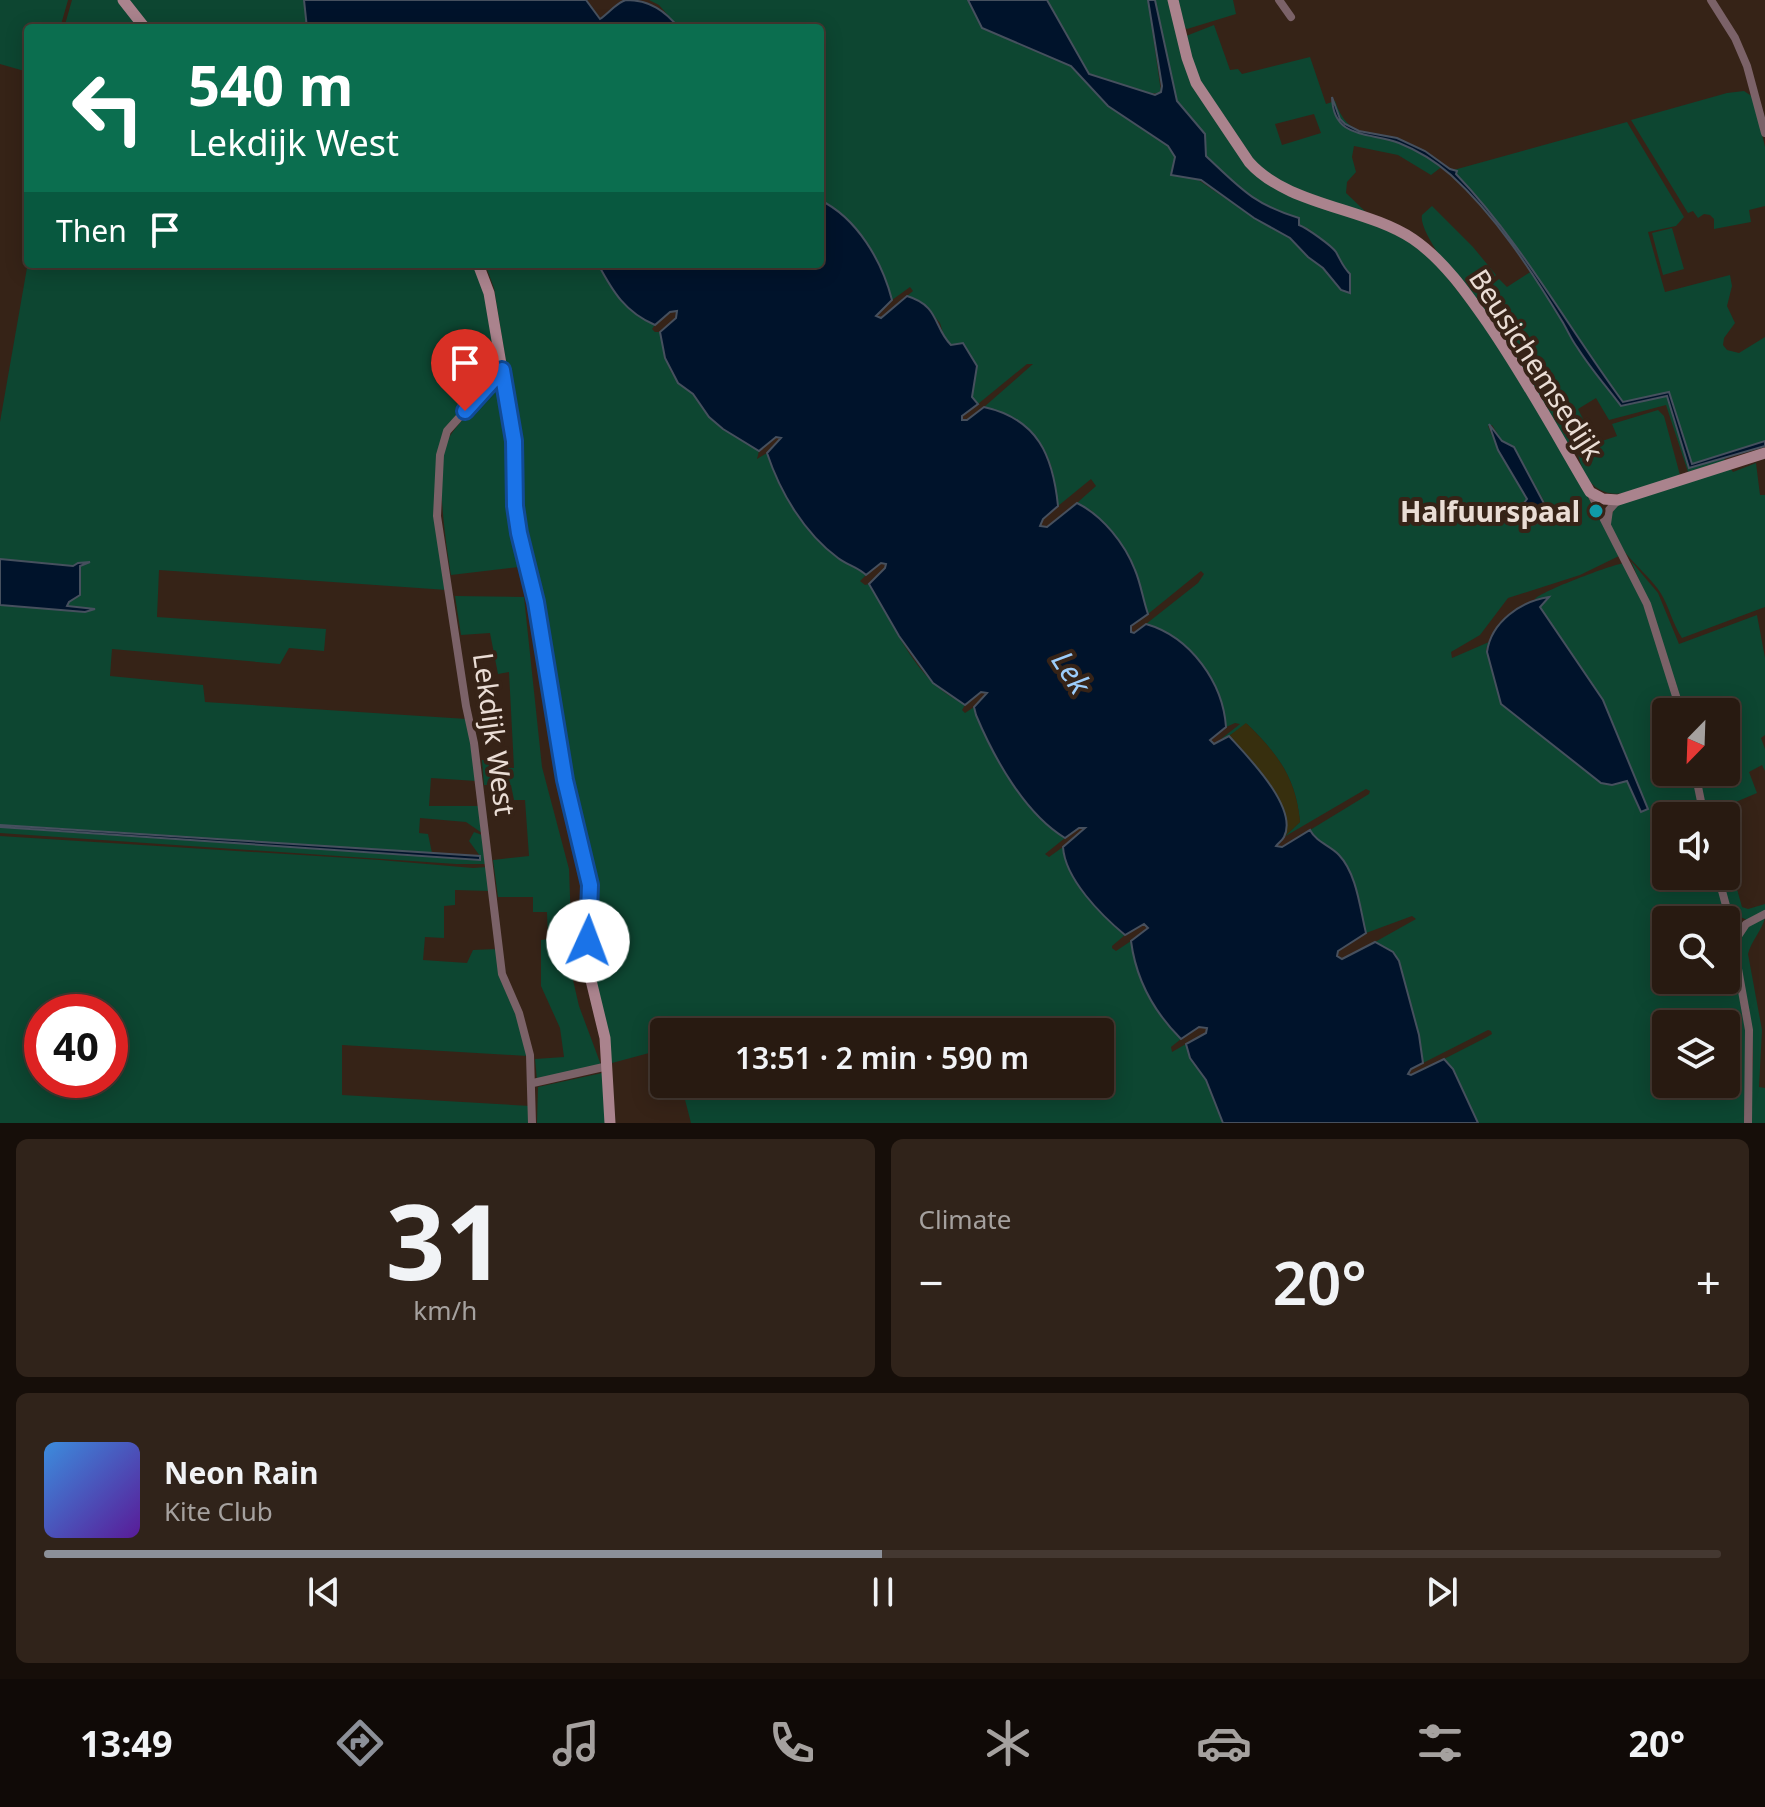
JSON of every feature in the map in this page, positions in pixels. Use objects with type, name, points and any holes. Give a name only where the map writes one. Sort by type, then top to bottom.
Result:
[{"type":"street","points":[[123,0],[142,24]]},
{"type":"street","name":"Beusichemsedijk","points":[[1173,0],[1196,83],[1259,174],[1283,187],[1394,228],[1415,240],[1468,295],[1511,357],[1590,492],[1647,604],[1677,698]]},
{"type":"street","points":[[1279,0],[1291,17]]},
{"type":"street","points":[[1711,0],[1735,38],[1747,66],[1765,133]]},
{"type":"street","points":[[480,268],[489,293],[514,441],[515,506],[519,533],[536,602],[565,780],[590,885],[589,972],[605,1038],[610,1123]]},
{"type":"street","name":"Lekdijk West","points":[[502,370],[447,431],[442,443],[437,516],[474,743],[502,974],[519,1013],[530,1055],[532,1123]]},
{"type":"street","points":[[1590,492],[1603,499],[1618,500],[1765,453]]},
{"type":"street","points":[[1606,527],[1609,510],[1618,500]]},
{"type":"street","points":[[1740,932],[1746,924],[1765,914]]},
{"type":"street","points":[[1740,920],[1752,921]]},
{"type":"street","points":[[1740,980],[1749,1030],[1748,1123]]},
{"type":"street","points":[[533,1083],[608,1066]]},
{"type":"green space","points":[[0,0],[68,0],[61,24],[24,24],[24,71],[0,64]]},
{"type":"green space","points":[[72,0],[118,0],[138,24],[65,24]]},
{"type":"green space","points":[[128,0],[304,0],[307,24],[148,24]]},
{"type":"green space","points":[[649,0],[968,0],[982,28],[1071,66],[1108,106],[1174,151],[1175,164],[1254,218],[1290,238],[1323,268],[1341,290],[1335,251],[1309,229],[1299,225],[1299,218],[1269,207],[1247,194],[1206,156],[1205,134],[1177,101],[1155,0],[1171,0],[1186,66],[1255,172],[1395,231],[1436,263],[1502,348],[1619,556],[1580,575],[1508,598],[1480,635],[1451,652],[1452,658],[1489,642],[1486,649],[1501,704],[1601,783],[1607,785],[1627,781],[1640,811],[1648,808],[1603,700],[1540,607],[1548,598],[1535,599],[1577,579],[1624,563],[1640,594],[1674,698],[1652,698],[1652,786],[1696,786],[1700,802],[1652,802],[1652,890],[1719,890],[1723,906],[1652,906],[1652,994],[1739,994],[1747,1040],[1744,1123],[1478,1123],[1453,1069],[1444,1059],[1487,1037],[1492,1034],[1491,1031],[1423,1063],[1419,1035],[1399,961],[1393,952],[1375,942],[1416,919],[1412,916],[1366,933],[1356,890],[1347,869],[1334,851],[1310,830],[1370,791],[1366,789],[1284,837],[1300,822],[1294,792],[1284,768],[1247,724],[1221,739],[1240,724],[1226,727],[1219,694],[1202,664],[1177,639],[1146,624],[1198,583],[1204,574],[1201,571],[1148,614],[1130,557],[1092,511],[1077,503],[1096,486],[1091,479],[1058,506],[1051,467],[1042,446],[1025,428],[984,407],[1033,364],[1027,364],[978,404],[972,397],[977,366],[945,339],[940,323],[925,305],[907,296],[913,291],[910,287],[892,300],[882,270],[866,242],[845,218],[824,202],[824,24],[676,24],[659,5]],"holes":[[[1492,425],[1502,441],[1514,447],[1544,501],[1547,509],[1541,516],[1520,505],[1527,499],[1498,450],[1488,426]]]},
{"type":"green space","points":[[1047,0],[1148,0],[1161,92],[1135,91],[1089,74]]},
{"type":"green space","points":[[1176,0],[1233,0],[1236,14],[1187,29],[1182,25]]},
{"type":"green space","points":[[1214,25],[1230,70],[1238,69],[1242,74],[1310,57],[1326,104],[1335,101],[1340,114],[1354,129],[1410,145],[1444,165],[1431,175],[1398,155],[1354,146],[1352,157],[1356,172],[1347,182],[1346,193],[1369,215],[1280,183],[1257,165],[1197,76],[1186,36]],"holes":[[[1314,114],[1321,133],[1282,145],[1275,124]]]},
{"type":"green space","points":[[1744,91],[1753,97],[1765,147],[1765,206],[1749,210],[1751,222],[1714,229],[1714,219],[1710,215],[1704,214],[1698,218],[1693,211],[1688,213],[1631,120]]},
{"type":"green space","points":[[1627,122],[1684,217],[1676,226],[1648,232],[1665,292],[1730,275],[1732,286],[1727,306],[1735,323],[1724,338],[1723,345],[1727,350],[1739,353],[1765,337],[1765,441],[1713,457],[1726,455],[1724,461],[1688,472],[1666,405],[1609,420],[1596,398],[1578,409],[1587,427],[1576,435],[1573,442],[1577,464],[1510,354],[1491,309],[1489,293],[1494,283],[1499,279],[1507,287],[1532,271],[1505,232],[1450,171]]},
{"type":"green space","points":[[1432,206],[1496,275],[1486,294],[1494,326],[1450,271],[1429,238],[1422,215]]},
{"type":"green space","points":[[1672,228],[1684,269],[1663,275],[1652,233]]},
{"type":"green space","points":[[27,268],[478,268],[485,285],[497,370],[445,433],[436,469],[447,590],[159,570],[157,617],[326,629],[324,651],[289,648],[280,664],[112,649],[110,676],[203,685],[205,702],[467,719],[476,781],[431,778],[429,806],[479,806],[482,833],[466,822],[420,818],[419,833],[428,834],[432,853],[0,825],[0,605],[92,610],[67,607],[78,597],[80,566],[86,563],[74,566],[0,559],[0,422]]},
{"type":"green space","points":[[486,268],[600,268],[621,300],[655,325],[652,329],[655,332],[660,332],[670,370],[678,383],[693,394],[709,417],[723,429],[759,451],[757,459],[767,453],[786,497],[804,525],[826,548],[866,575],[860,581],[869,584],[900,639],[928,678],[965,705],[962,710],[965,713],[974,707],[988,742],[1010,780],[1037,813],[1065,838],[1045,854],[1049,857],[1063,847],[1077,884],[1095,907],[1125,935],[1112,948],[1116,951],[1131,941],[1137,969],[1148,995],[1162,1018],[1181,1039],[1171,1047],[1172,1052],[1186,1044],[1190,1058],[1206,1080],[1223,1123],[691,1123],[685,1098],[1114,1098],[1114,1018],[650,1018],[650,1053],[612,1063],[592,1007],[584,968],[584,873],[553,749],[519,510],[519,443],[494,288]]},
{"type":"green space","points":[[501,384],[510,440],[511,515],[519,567],[451,575],[442,506],[444,453],[457,426]]},
{"type":"green space","points":[[1658,410],[1664,416],[1680,475],[1642,489],[1616,494],[1604,492],[1594,485],[1580,461],[1578,438],[1580,442],[1593,437],[1596,443],[1617,436],[1612,424]]},
{"type":"green space","points":[[1756,463],[1760,495],[1765,495],[1765,607],[1682,638],[1660,592],[1616,539],[1611,528],[1611,516],[1617,505],[1730,468],[1733,472]]},
{"type":"green space","points":[[1631,561],[1658,593],[1679,644],[1757,615],[1765,658],[1765,735],[1761,738],[1765,749],[1765,771],[1762,765],[1749,772],[1757,793],[1736,802],[1703,802],[1700,786],[1740,786],[1740,698],[1680,698],[1657,624]]},
{"type":"green space","points":[[455,596],[524,597],[542,767],[569,869],[573,980],[579,1006],[601,1065],[537,1080],[535,1059],[564,1057],[560,1028],[541,986],[541,940],[548,939],[547,912],[533,912],[533,897],[498,897],[493,860],[529,856],[525,800],[514,800],[511,785],[484,785],[482,760],[488,760],[489,767],[514,768],[509,672],[498,674],[490,633],[461,635]]},
{"type":"green space","points":[[0,827],[480,860],[469,841],[474,832],[482,835],[487,864],[0,833]]},
{"type":"green space","points":[[0,836],[487,867],[490,891],[455,890],[455,905],[444,906],[444,938],[425,937],[423,960],[467,963],[473,950],[497,949],[501,981],[516,1014],[527,1056],[342,1045],[342,1095],[530,1106],[530,1123],[0,1123]]},
{"type":"green space","points":[[1725,890],[1737,890],[1742,907],[1748,909],[1765,904],[1765,913],[1747,920],[1740,917],[1740,906],[1730,906]]},
{"type":"green space","points":[[1765,917],[1748,954],[1762,1030],[1759,1087],[1765,1088],[1765,1123],[1749,1123],[1752,1030],[1740,963],[1740,936],[1750,924]]},
{"type":"green space","points":[[602,1073],[606,1123],[537,1123],[538,1087]]},
{"type":"sand","points":[[1246,723],[1276,756],[1294,792],[1300,822],[1284,837],[1284,824],[1274,797],[1229,736]]},
{"type":"water","points":[[304,0],[586,0],[600,19],[626,0],[656,8],[675,24],[307,24]]},
{"type":"water","points":[[968,0],[1047,0],[1089,74],[1155,95],[1161,92],[1162,86],[1148,0],[1155,0],[1177,101],[1205,134],[1206,156],[1248,194],[1299,218],[1299,225],[1334,249],[1350,274],[1350,293],[1341,290],[1323,268],[1290,238],[1254,218],[1201,180],[1171,175],[1175,157],[1168,146],[1108,106],[1071,66],[982,28]]},
{"type":"water","points":[[1332,97],[1345,124],[1359,131],[1397,138],[1457,171],[1456,174],[1523,256],[1623,402],[1669,392],[1692,464],[1765,441],[1765,446],[1689,468],[1667,396],[1621,406],[1582,355],[1538,282],[1483,208],[1451,175],[1413,149],[1346,128],[1334,111]]},
{"type":"water","name":"Lek","points":[[824,202],[845,218],[875,256],[888,285],[892,300],[876,316],[881,318],[907,296],[918,300],[931,311],[951,345],[963,343],[977,366],[972,397],[978,404],[962,416],[962,420],[967,420],[984,407],[1018,420],[1039,442],[1052,471],[1058,506],[1043,519],[1040,526],[1047,527],[1077,503],[1096,515],[1119,541],[1135,570],[1148,614],[1131,626],[1131,632],[1146,624],[1162,630],[1177,639],[1202,664],[1219,694],[1226,727],[1210,740],[1214,744],[1229,736],[1269,783],[1287,825],[1284,837],[1276,846],[1282,847],[1310,830],[1345,863],[1357,892],[1366,933],[1338,951],[1337,956],[1342,959],[1375,942],[1393,952],[1399,961],[1419,1035],[1423,1063],[1408,1074],[1444,1059],[1453,1069],[1478,1123],[1223,1123],[1206,1080],[1190,1058],[1186,1044],[1206,1033],[1207,1028],[1199,1027],[1181,1039],[1162,1018],[1142,982],[1133,955],[1131,941],[1148,928],[1144,924],[1125,935],[1095,907],[1077,884],[1063,847],[1085,828],[1079,828],[1065,838],[1037,815],[1012,784],[976,715],[974,707],[987,693],[981,692],[965,705],[933,683],[899,636],[869,584],[886,564],[881,563],[866,575],[838,558],[814,537],[786,497],[767,453],[781,438],[776,437],[759,451],[709,417],[693,394],[678,383],[665,358],[660,332],[676,318],[677,311],[670,312],[655,325],[636,314],[609,284],[600,268],[824,268]]},
{"type":"water","points":[[1489,424],[1502,441],[1514,447],[1547,509],[1542,514],[1542,520],[1533,525],[1520,508],[1527,499],[1498,450]]},
{"type":"water","points":[[0,559],[73,566],[90,562],[80,566],[80,595],[67,606],[95,609],[85,612],[0,605]]},
{"type":"water","points":[[1549,597],[1540,607],[1603,700],[1648,809],[1641,812],[1627,781],[1612,785],[1601,783],[1501,704],[1487,652],[1494,631],[1518,608]]},
{"type":"water","points":[[0,827],[480,856],[480,860]]},
{"type":"place","name":"Halfuurspaal","points":[[1596,511]]},
{"type":"route","points":[[465,411],[502,370],[514,441],[515,506],[519,533],[536,602],[565,780],[590,885],[588,941]]}]
